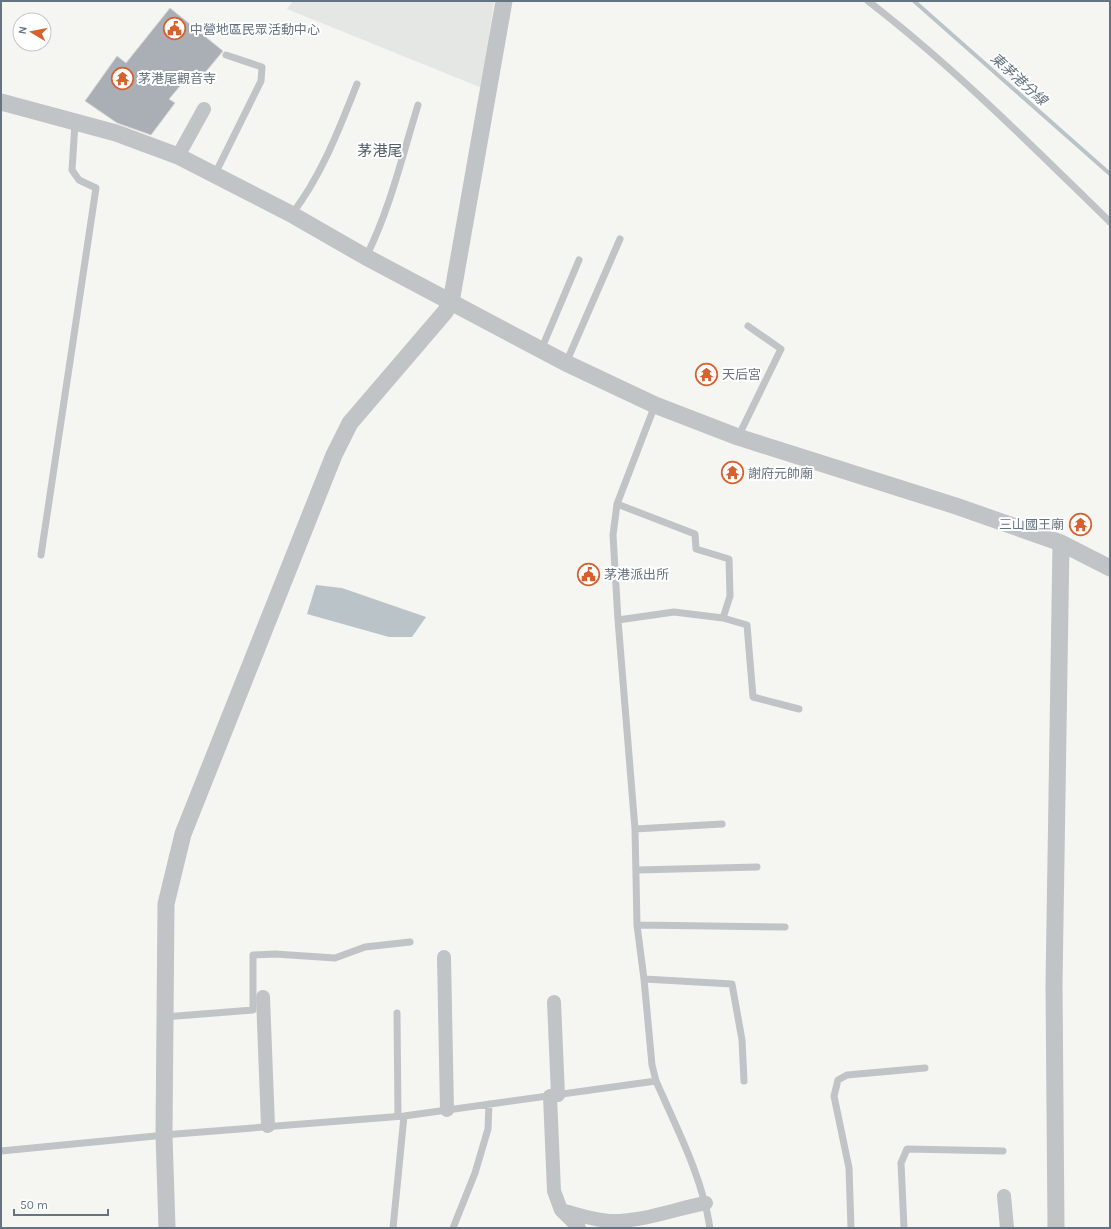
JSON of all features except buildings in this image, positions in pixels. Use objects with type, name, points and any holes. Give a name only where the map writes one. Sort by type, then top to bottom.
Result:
[{"type":"street","points":[[167,1228],[164,1135],[166,904],[183,834],[331,463],[350,423],[445,312],[451,302],[504,1]]},
{"type":"street","points":[[1,102],[116,133],[178,156],[291,214],[366,257],[541,350],[655,405],[738,437],[956,506],[1061,543],[1110,568]]},
{"type":"street","points":[[178,156],[204,109]]},
{"type":"street","points":[[1056,1228],[1054,985],[1061,543]]},
{"type":"street","points":[[444,957],[447,1110]]},
{"type":"street","points":[[263,997],[268,1126]]},
{"type":"street","points":[[554,1002],[554,1191],[561,1210],[579,1228]]},
{"type":"street","points":[[1004,1196],[1007,1228]]},
{"type":"street","points":[[561,1210],[611,1221],[650,1218],[683,1207],[706,1202]]},
{"type":"lane","points":[[868,1],[914,36],[986,102],[1110,222]]},
{"type":"lane","points":[[215,174],[261,81],[262,68],[226,55]]},
{"type":"lane","points":[[291,214],[301,201],[326,160],[357,84]]},
{"type":"lane","points":[[366,257],[380,230],[418,105]]},
{"type":"lane","points":[[41,555],[96,188],[79,180],[72,170],[75,123]]},
{"type":"lane","points":[[566,363],[620,239]]},
{"type":"lane","points":[[541,350],[579,260]]},
{"type":"lane","points":[[738,437],[781,349],[748,326]]},
{"type":"lane","points":[[655,405],[617,504],[613,535],[618,620],[635,829],[637,925],[644,979],[652,1065],[656,1082],[700,1181],[706,1202],[710,1228]]},
{"type":"lane","points":[[617,504],[695,534],[696,549],[729,559],[730,596],[723,618]]},
{"type":"lane","points":[[618,620],[674,612],[723,618],[747,625],[753,697],[799,709]]},
{"type":"lane","points":[[635,829],[722,824]]},
{"type":"lane","points":[[637,870],[757,867]]},
{"type":"lane","points":[[637,925],[785,927]]},
{"type":"lane","points":[[164,1017],[252,1010],[253,955],[275,954],[335,958],[366,947],[410,942]]},
{"type":"lane","points":[[644,979],[732,984],[742,1040],[744,1081]]},
{"type":"lane","points":[[393,1228],[401,1116],[397,1013]]},
{"type":"lane","points":[[851,1228],[849,1168],[834,1096],[838,1080],[847,1075],[925,1068]]},
{"type":"lane","points":[[1,1151],[164,1135],[401,1116],[656,1082]]},
{"type":"lane","points":[[453,1228],[475,1173],[488,1129],[488,1104]]},
{"type":"lane","points":[[904,1228],[901,1163],[907,1149],[1003,1151]]},
{"type":"shaded area","points":[[293,1],[494,1],[482,88],[287,9]]},
{"type":"shaded area","points":[[316,585],[342,588],[426,617],[412,637],[389,637],[307,614]]},
{"type":"waterway","name":"東茅港分線","points":[[914,1],[1110,174]]},
{"type":"place","name":"中營地區民眾活動中心","points":[[174,29]]},
{"type":"place","name":"茅港尾觀音寺","points":[[123,78]]},
{"type":"place","name":"天后宮","points":[[707,374]]},
{"type":"place","name":"謝府元帥廟","points":[[732,473]]},
{"type":"place","name":"三山國王廟","points":[[1080,524]]},
{"type":"place","name":"茅港派出所","points":[[589,574]]},
{"type":"district","name":"茅港尾","points":[[380,151]]}]
